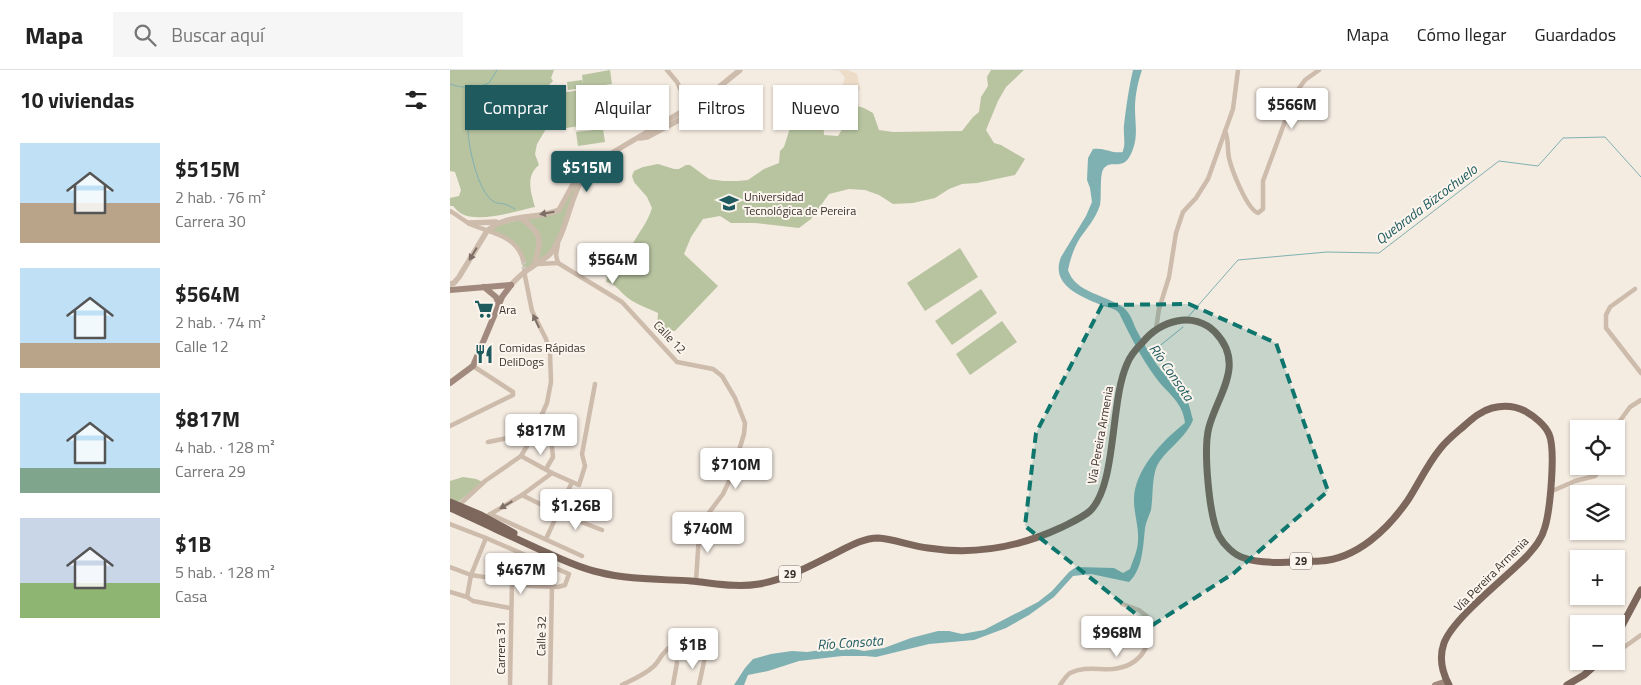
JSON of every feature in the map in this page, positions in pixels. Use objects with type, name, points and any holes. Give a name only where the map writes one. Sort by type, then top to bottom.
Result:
[{"type":"main road","points":[[450,290],[511,285]]},
{"type":"main road","points":[[450,383],[473,366],[499,305],[511,285]]},
{"type":"main road","points":[[484,286],[496,297],[499,305]]},
{"type":"main road","name":"Vía Pereira Armenia","points":[[452,507],[484,517],[531,545],[566,561],[597,572],[637,578],[729,585],[762,583],[796,572],[868,539],[884,539],[952,551],[986,549],[1021,543],[1072,522],[1088,512],[1094,505],[1101,492],[1108,465],[1119,389],[1127,363],[1156,328],[1171,322],[1194,321],[1212,328],[1226,347],[1229,374],[1209,427],[1205,448],[1206,464],[1215,524],[1219,535],[1228,548],[1242,558],[1266,562],[1319,561],[1337,558],[1360,548],[1396,515],[1435,455],[1445,443],[1474,417],[1486,409],[1497,406],[1512,406],[1522,409],[1533,416],[1548,432],[1553,454],[1545,528],[1537,544],[1513,571],[1460,620],[1448,636],[1442,651],[1442,669],[1448,683]]},
{"type":"main road","points":[[1625,620],[1641,590]]},
{"type":"main road","points":[[1567,685],[1589,670]]},
{"type":"main road","points":[[1435,685],[1448,683]]},
{"type":"street","points":[[667,70],[679,86]]},
{"type":"street","points":[[722,85],[740,70]]},
{"type":"street","points":[[1156,328],[1159,309],[1169,277],[1176,232],[1183,212],[1203,189],[1233,109],[1238,70]]},
{"type":"street","points":[[1225,131],[1229,144],[1229,158],[1244,196],[1251,208],[1258,213],[1262,209],[1262,181],[1294,98],[1306,80],[1319,70]]},
{"type":"street","points":[[469,223],[491,223],[559,210],[576,180],[601,159],[638,139],[645,133],[679,116]]},
{"type":"street","points":[[534,265],[546,262],[558,263],[556,251],[559,240],[577,189],[588,170]]},
{"type":"street","points":[[450,211],[469,223],[511,241],[519,249],[523,260]]},
{"type":"street","points":[[520,218],[532,226],[538,236],[540,248],[534,265]]},
{"type":"street","points":[[450,284],[460,277],[487,231],[495,224],[506,220]]},
{"type":"street","points":[[511,285],[534,265],[548,256],[559,240]]},
{"type":"street","name":"Calle 12","points":[[558,263],[622,302],[677,362],[713,369],[722,376],[736,398],[745,423],[744,434],[737,459],[723,494],[705,518],[699,535],[696,581]]},
{"type":"street","points":[[452,507],[485,480],[520,456],[548,403],[550,353],[546,338],[532,311],[525,276]]},
{"type":"street","points":[[460,277],[460,284],[466,288]]},
{"type":"street","points":[[1635,289],[1610,307],[1606,315],[1606,328],[1641,373]]},
{"type":"street","points":[[450,426],[512,395],[513,392],[473,366]]},
{"type":"street","points":[[520,456],[552,474],[579,485],[585,466],[582,454],[595,384]]},
{"type":"street","points":[[1621,420],[1630,407],[1641,400]]},
{"type":"street","points":[[488,442],[508,438],[539,423],[547,424],[554,457],[546,469]]},
{"type":"street","points":[[484,517],[522,495],[552,474]]},
{"type":"street","points":[[1550,493],[1575,481],[1596,475]]},
{"type":"street","points":[[546,539],[572,482]]},
{"type":"street","points":[[522,495],[558,513],[602,530]]},
{"type":"street","points":[[484,517],[546,539],[582,556]]},
{"type":"street","points":[[450,524],[569,574],[564,585],[552,587],[530,586],[512,581],[472,575],[450,567]]},
{"type":"street","points":[[467,597],[472,575],[486,538]]},
{"type":"street","name":"Carrera 31","points":[[510,685],[512,581]]},
{"type":"street","name":"Calle 32","points":[[550,685],[552,587]]},
{"type":"street","points":[[450,592],[473,600],[510,608]]},
{"type":"street","points":[[1060,685],[1070,674],[1092,668],[1119,668],[1135,660],[1145,652],[1150,639],[1151,628],[1149,618],[1139,610],[1122,604]]},
{"type":"street","points":[[1625,647],[1641,635]]},
{"type":"street","points":[[622,685],[655,666],[664,652],[675,644],[684,642],[694,645],[705,657],[699,685]]},
{"type":"street","points":[[673,685],[677,663]]},
{"type":"highlighted area","points":[[1189,304],[1276,343],[1328,491],[1234,573],[1151,626],[1025,526],[1036,433],[1102,305]]},
{"type":"green space","points":[[450,70],[554,70],[551,78],[553,81],[549,85],[465,85],[465,130],[545,130],[537,144],[535,154],[539,165],[532,174],[530,185],[535,207],[488,217],[462,214],[453,206],[450,206],[450,198],[459,196],[461,190],[455,172],[450,171]]},
{"type":"green space","points":[[610,70],[612,84],[576,85],[576,89],[568,90],[567,82],[582,80],[583,84],[582,75]]},
{"type":"green space","points":[[991,70],[1024,70],[1006,87],[986,130],[994,143],[1025,159],[1015,175],[977,183],[962,184],[949,189],[935,198],[913,203],[893,204],[879,195],[865,190],[849,189],[829,194],[811,219],[799,228],[755,223],[731,223],[720,216],[703,219],[691,237],[684,254],[718,286],[675,331],[657,330],[658,313],[639,305],[625,296],[615,286],[606,282],[612,266],[620,255],[632,245],[652,208],[647,197],[634,182],[632,176],[634,171],[658,164],[674,169],[690,165],[709,179],[723,181],[748,180],[764,169],[779,163],[780,151],[784,147],[789,130],[824,130],[824,135],[838,136],[842,130],[858,130],[858,106],[873,113],[879,130],[893,132],[962,131],[979,112],[981,97],[988,86],[987,77]]},
{"type":"green space","points":[[576,91],[576,127],[566,128],[566,92]]},
{"type":"green space","points":[[603,130],[605,142],[578,146],[576,132]]},
{"type":"green space","points":[[588,170],[552,251],[523,273],[521,255],[518,249],[509,241],[487,231],[491,227],[556,211],[570,190]]},
{"type":"green space","points":[[960,248],[978,277],[925,311],[907,283]]},
{"type":"green space","points":[[981,289],[997,313],[952,345],[935,321]]},
{"type":"green space","points":[[1002,321],[1017,342],[970,375],[956,354]]},
{"type":"green space","points":[[463,477],[483,482],[458,502],[450,499],[450,481]]},
{"type":"shaded area","points":[[831,70],[848,70],[857,74],[860,89],[858,90],[858,85],[842,85],[845,78],[840,71]]},
{"type":"water","points":[[1133,70],[1142,70],[1135,108],[1135,144],[1130,157],[1126,161],[1107,165],[1102,171],[1100,205],[1094,219],[1076,246],[1068,270],[1077,284],[1084,289],[1126,310],[1154,361],[1184,392],[1193,420],[1184,435],[1157,465],[1151,510],[1145,528],[1140,564],[1134,577],[1129,582],[1091,574],[1073,576],[1054,597],[1029,615],[1006,628],[974,640],[929,644],[876,657],[842,656],[799,661],[748,675],[744,685],[734,685],[753,659],[792,651],[807,652],[843,647],[864,651],[884,648],[938,631],[962,634],[984,630],[1038,602],[1076,567],[1114,568],[1123,573],[1130,569],[1138,544],[1134,501],[1138,479],[1159,447],[1185,423],[1184,416],[1178,403],[1145,362],[1119,313],[1084,298],[1069,288],[1063,282],[1059,267],[1061,257],[1086,216],[1092,202],[1087,180],[1088,158],[1093,149],[1123,152],[1125,118]]},
{"type":"waterway","points":[[450,84],[465,87],[484,85],[489,83],[497,70]]},
{"type":"waterway","points":[[468,130],[472,157],[478,179],[483,188],[493,201],[515,209]]},
{"type":"waterway","name":"Quebrada Bizcochuelo","points":[[1188,317],[1238,260],[1327,252],[1379,253],[1499,161],[1538,166],[1563,138],[1605,137],[1641,177]]},
{"type":"waterway","name":"Río Consota","points":[[1123,152],[1126,143]]},
{"type":"waterway","name":"Río Consota","points":[[1083,296],[1093,301]]},
{"type":"waterway","points":[[1151,353],[1183,327]]},
{"type":"waterway","name":"Río Consota","points":[[1142,487],[1142,521]]},
{"type":"tunnel","points":[[523,260],[525,275]]},
{"type":"place","name":"Universidad Tecnológica de Pereira","points":[[729,203]]},
{"type":"place","name":"Ara","points":[[484,309]]},
{"type":"place","name":"Comidas Rápidas DeliDogs","points":[[484,354]]}]
